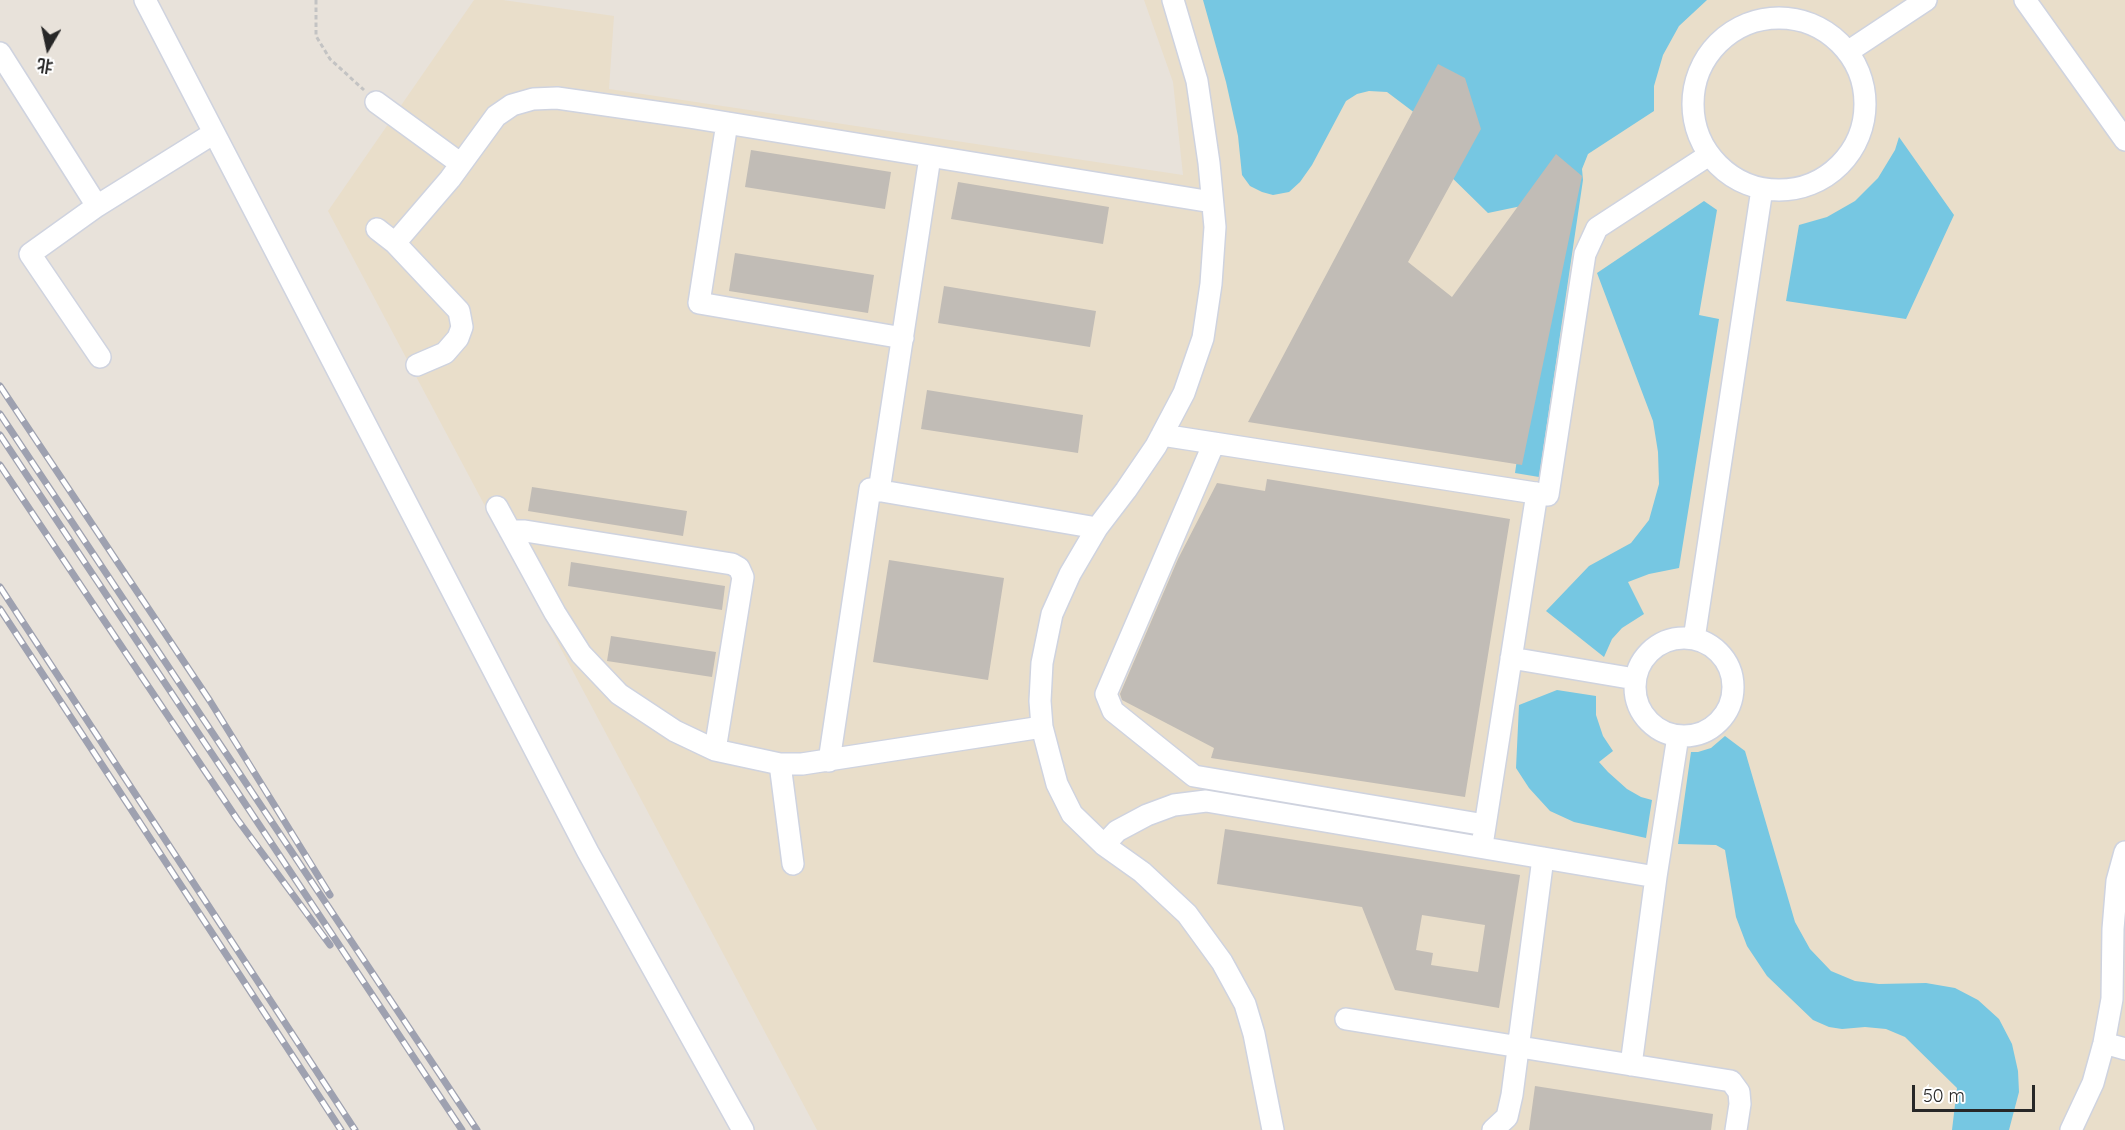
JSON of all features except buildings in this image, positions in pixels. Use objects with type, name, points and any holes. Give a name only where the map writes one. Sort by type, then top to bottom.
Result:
[{"type":"street","points":[[145,0],[588,852],[743,1130]]},
{"type":"street","points":[[1173,0],[1197,81],[1209,163],[1215,227],[1211,284],[1203,338],[1184,393],[1162,435],[1126,490],[1097,528],[1070,574],[1052,614],[1042,663],[1040,701],[1042,727],[1058,784],[1072,814],[1104,845],[1143,872],[1187,914],[1222,962],[1245,1004],[1273,1130]]},
{"type":"street","points":[[1849,51],[1926,0]]},
{"type":"street","points":[[2025,0],[2125,140]]},
{"type":"street","points":[[1781,17],[1812,23],[1839,41],[1849,51],[1858,67],[1866,97],[1863,129],[1848,158],[1824,179],[1794,190],[1762,189],[1732,177],[1709,155],[1695,126],[1693,94],[1702,64],[1722,39],[1749,22],[1781,17]]},
{"type":"street","points":[[0,53],[97,206]]},
{"type":"street","points":[[395,243],[461,164],[496,116],[512,105],[533,99],[557,98],[727,123],[1212,202]]},
{"type":"street","points":[[376,102],[461,164]]},
{"type":"street","points":[[727,123],[699,303],[903,338]]},
{"type":"street","points":[[100,357],[30,254],[97,206],[214,133]]},
{"type":"street","points":[[1162,435],[1548,495],[1585,254],[1597,228],[1709,155]]},
{"type":"street","points":[[879,491],[930,157]]},
{"type":"street","points":[[1694,639],[1762,189]]},
{"type":"street","points":[[377,229],[395,243],[459,311],[462,327],[458,338],[445,353],[417,365]]},
{"type":"street","points":[[1214,443],[1106,694],[1113,711],[1194,776],[1485,825]]},
{"type":"street","points":[[829,761],[870,489],[1097,528]]},
{"type":"street","points":[[1482,847],[1537,493]]},
{"type":"street","points":[[497,507],[555,613],[588,662],[619,694],[675,731],[715,750],[780,764],[802,764],[1042,727]]},
{"type":"street","points":[[510,531],[525,531],[732,564],[739,568],[743,577],[715,750]]},
{"type":"street","points":[[1676,638],[1694,639],[1715,649],[1728,665],[1733,685],[1730,705],[1718,723],[1701,734],[1678,736],[1661,731],[1645,718],[1635,700],[1635,679],[1642,660],[1657,645],[1676,638]]},
{"type":"street","points":[[1511,658],[1635,679]]},
{"type":"street","points":[[1630,1065],[1678,736]]},
{"type":"street","points":[[780,764],[793,864]]},
{"type":"street","points":[[1104,845],[1117,831],[1147,815],[1174,805],[1206,801],[1656,877]]},
{"type":"street","points":[[2071,1130],[2092,1083],[2104,1043],[2112,999],[2113,929],[2117,881],[2125,852]]},
{"type":"street","points":[[1493,1130],[1507,1117],[1512,1095],[1543,858]]},
{"type":"street","points":[[1346,1019],[1731,1081],[1739,1092],[1740,1104],[1736,1130]]},
{"type":"street","points":[[2104,1043],[2125,1049]]},
{"type":"path","points":[[316,0],[316,36],[330,59],[376,102]]},
{"type":"shaded area","points":[[474,0],[503,0],[614,16],[609,89],[1183,175],[1173,82],[1144,0],[2125,0],[2125,1130],[817,1130],[328,211]]},
{"type":"water","points":[[1203,0],[1707,0],[1679,26],[1663,55],[1654,86],[1654,111],[1588,154],[1582,169],[1583,180],[1539,477],[1515,473],[1555,199],[1488,213],[1438,164],[1448,138],[1387,92],[1369,91],[1357,94],[1346,101],[1312,165],[1300,182],[1289,192],[1273,195],[1250,186],[1242,175],[1238,136],[1226,82]]},
{"type":"water","points":[[1899,137],[1954,215],[1906,319],[1786,301],[1799,225],[1827,217],[1855,201],[1878,178],[1895,150]]},
{"type":"water","points":[[1704,201],[1717,210],[1699,315],[1719,319],[1679,568],[1649,574],[1628,582],[1644,614],[1622,628],[1612,639],[1604,657],[1546,611],[1589,566],[1631,543],[1649,520],[1659,484],[1658,452],[1653,421],[1597,273]]},
{"type":"water","points":[[1557,690],[1596,696],[1596,715],[1603,736],[1613,751],[1599,762],[1627,789],[1652,800],[1646,838],[1574,822],[1550,811],[1529,788],[1516,768],[1519,705]]},
{"type":"water","points":[[1725,736],[1745,751],[1795,922],[1810,949],[1831,971],[1855,981],[1879,984],[1926,983],[1955,988],[1978,1000],[1999,1019],[2012,1044],[2018,1071],[2019,1092],[2009,1130],[1952,1130],[1957,1088],[1905,1037],[1886,1029],[1865,1027],[1842,1029],[1829,1027],[1813,1020],[1767,976],[1747,946],[1736,917],[1725,850],[1716,845],[1678,844],[1691,752],[1711,748]]},
{"type":"railway","points":[[0,386],[210,701],[330,895]]},
{"type":"railway","points":[[0,414],[477,1130]]},
{"type":"railway","points":[[0,435],[462,1130]]},
{"type":"railway","points":[[0,465],[237,819],[330,945]]},
{"type":"railway","points":[[0,587],[355,1130]]},
{"type":"railway","points":[[0,609],[341,1130]]}]
